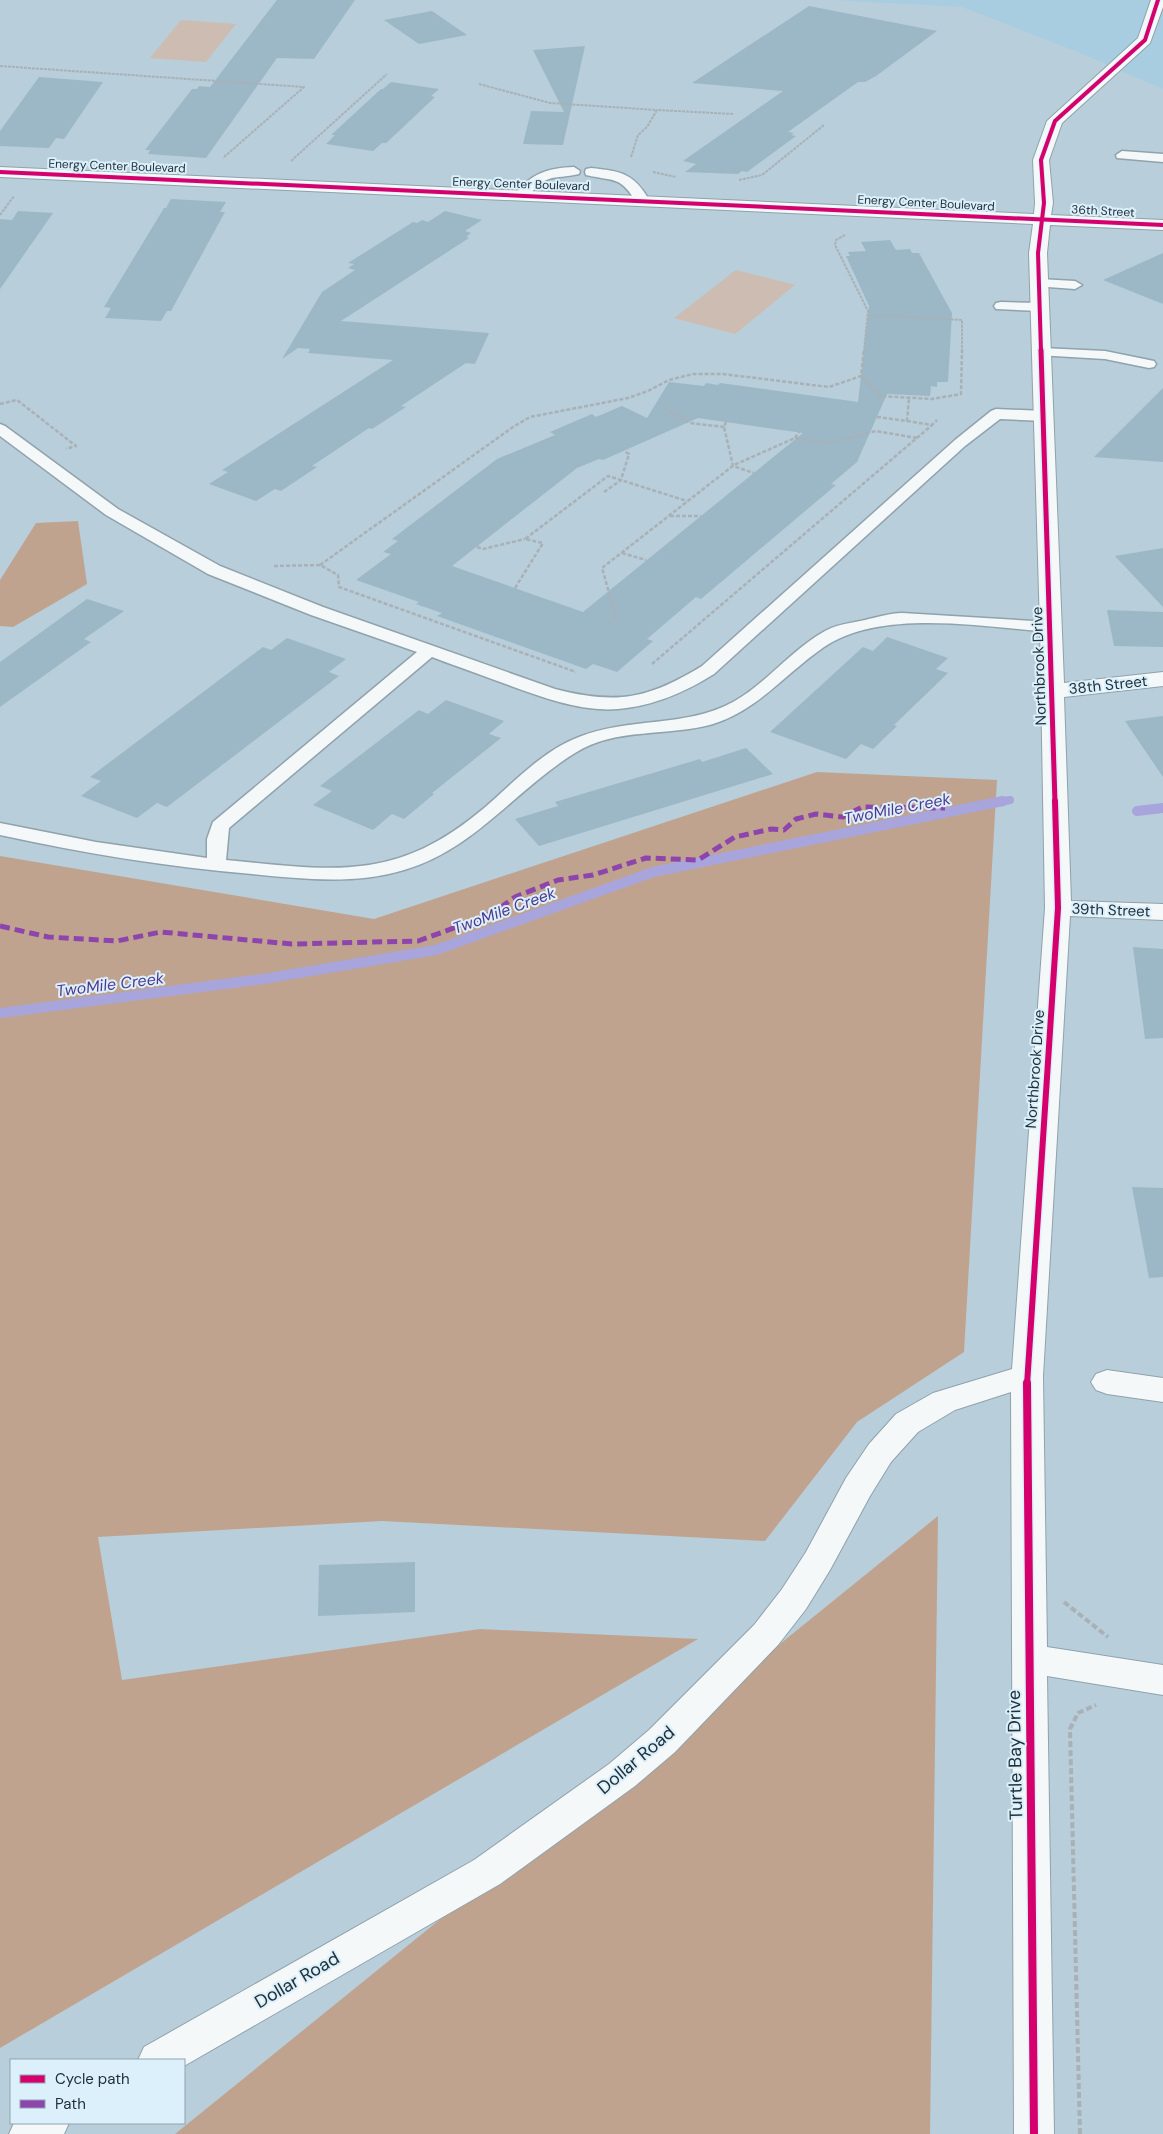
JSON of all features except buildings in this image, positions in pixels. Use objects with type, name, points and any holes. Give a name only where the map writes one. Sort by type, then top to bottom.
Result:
[{"type":"street","name":"Northbrook Drive","points":[[1027,1376],[1058,908],[1053,691],[1038,253],[1044,203],[1041,160],[1055,120],[1144,40],[1158,0]]},
{"type":"street","name":"Energy Center Boulevard","points":[[0,172],[1042,219]]},
{"type":"street","name":"36th Street","points":[[1042,219],[1163,225]]},
{"type":"street","name":"38th Street","points":[[1053,691],[1163,678]]},
{"type":"street","name":"39th Street","points":[[1058,908],[1163,912]]},
{"type":"street","name":"Turtle Bay Drive","points":[[1027,1376],[1034,2134]]},
{"type":"street","name":"Dollar Road","points":[[160,2059],[486,1872],[622,1774],[662,1741],[766,1635],[794,1599],[818,1561],[858,1488],[880,1453],[907,1422],[944,1401],[1027,1376]]},
{"type":"street","points":[[1107,1382],[1163,1390]]},
{"type":"street","points":[[1029,1659],[1163,1680]]},
{"type":"street","points":[[29,2134],[47,2124]]},
{"type":"lane","points":[[1122,155],[1163,158]]},
{"type":"lane","points":[[522,195],[539,177],[550,172],[574,172]]},
{"type":"lane","points":[[592,172],[616,174],[635,186],[642,200]]},
{"type":"lane","points":[[1039,283],[1075,285]]},
{"type":"lane","points":[[1001,306],[1040,307]]},
{"type":"lane","points":[[1042,352],[1105,355],[1149,364]]},
{"type":"lane","points":[[0,430],[112,512],[214,570],[317,611],[550,693],[584,702],[624,704],[661,696],[688,683],[708,670],[960,443],[996,414],[1044,416]]},
{"type":"lane","points":[[0,829],[56,842],[216,866],[318,875],[358,873],[398,866],[434,853],[463,836],[486,818],[527,779],[572,746],[586,739],[608,734],[673,727],[708,720],[736,709],[759,694],[794,661],[834,632],[893,618],[962,620],[1051,627]]},
{"type":"lane","points":[[216,866],[217,839],[220,826],[430,650]]},
{"type":"path","points":[[0,66],[304,87],[223,158]]},
{"type":"path","points":[[290,162],[387,74]]},
{"type":"path","points":[[479,84],[550,103],[733,114]]},
{"type":"path","points":[[630,162],[638,135],[647,127],[657,110]]},
{"type":"path","points":[[755,182],[737,180],[762,175],[824,125]]},
{"type":"path","points":[[645,172],[677,177]]},
{"type":"path","points":[[864,211],[865,221],[862,227],[836,240],[835,245],[868,311],[867,315],[861,376],[880,396],[932,399],[961,394],[962,320],[867,315]]},
{"type":"path","points":[[320,565],[513,427],[530,417],[628,398],[648,391],[669,380],[693,374],[723,374],[829,387],[861,376]]},
{"type":"path","points":[[907,421],[909,398]]},
{"type":"path","points":[[0,404],[16,400],[76,446],[62,450]]},
{"type":"path","points":[[668,407],[667,410],[690,423],[724,427]]},
{"type":"path","points":[[877,417],[932,425]]},
{"type":"path","points":[[652,664],[938,420]]},
{"type":"path","points":[[726,422],[724,427],[733,466]]},
{"type":"path","points":[[795,438],[830,444],[876,431],[917,438]]},
{"type":"path","points":[[610,622],[616,617],[602,568],[733,466],[795,438],[799,432]]},
{"type":"path","points":[[604,492],[621,480],[629,454],[624,451]]},
{"type":"path","points":[[733,466],[754,473]]},
{"type":"path","points":[[477,547],[483,549],[525,539],[608,476],[687,502]]},
{"type":"path","points":[[669,516],[702,516]]},
{"type":"path","points":[[515,588],[542,543],[525,539]]},
{"type":"path","points":[[622,553],[646,560]]},
{"type":"path","points":[[271,566],[320,565],[338,575],[339,587],[576,672]]},
{"type":"path","points":[[1064,1592],[1064,1602],[1109,1637],[1107,1705],[1093,1705],[1078,1713],[1070,1729],[1080,2134]]},
{"type":"shaded area","points":[[834,0],[1163,0],[1163,89],[1083,54],[962,7]]},
{"type":"shaded area","points":[[181,20],[236,24],[206,62],[150,58]]},
{"type":"shaded area","points":[[736,270],[795,285],[735,334],[674,318]]},
{"type":"shaded area","points":[[78,521],[87,584],[13,627],[0,626],[0,580],[36,523]]},
{"type":"shaded area","points":[[817,772],[997,780],[964,1352],[857,1422],[765,1541],[382,1521],[98,1537],[122,1680],[480,1629],[698,1639],[0,2048],[0,856],[374,919]]},
{"type":"shaded area","points":[[938,1516],[930,2134],[175,2134]]},
{"type":"waterway","name":"TwoMile Creek","points":[[997,803],[1010,800]]},
{"type":"waterway","name":"TwoMile Creek","points":[[0,1013],[263,979],[436,950],[653,872],[1003,801]]},
{"type":"waterway","points":[[1137,811],[1163,808]]},
{"type":"marked path","points":[[0,926],[48,937],[117,941],[161,932],[292,944],[418,941],[476,920],[494,912],[515,897],[558,880],[593,875],[646,858],[698,860],[735,837],[771,829],[784,830],[796,819],[816,814],[843,817],[862,807],[945,808]]},
{"type":"cycle path","points":[[1034,2134],[1027,1376],[1058,908],[1051,627],[1038,253],[1044,203],[1041,160],[1055,121],[1145,40],[1158,0]]},
{"type":"cycle path","points":[[0,172],[1163,225]]}]
